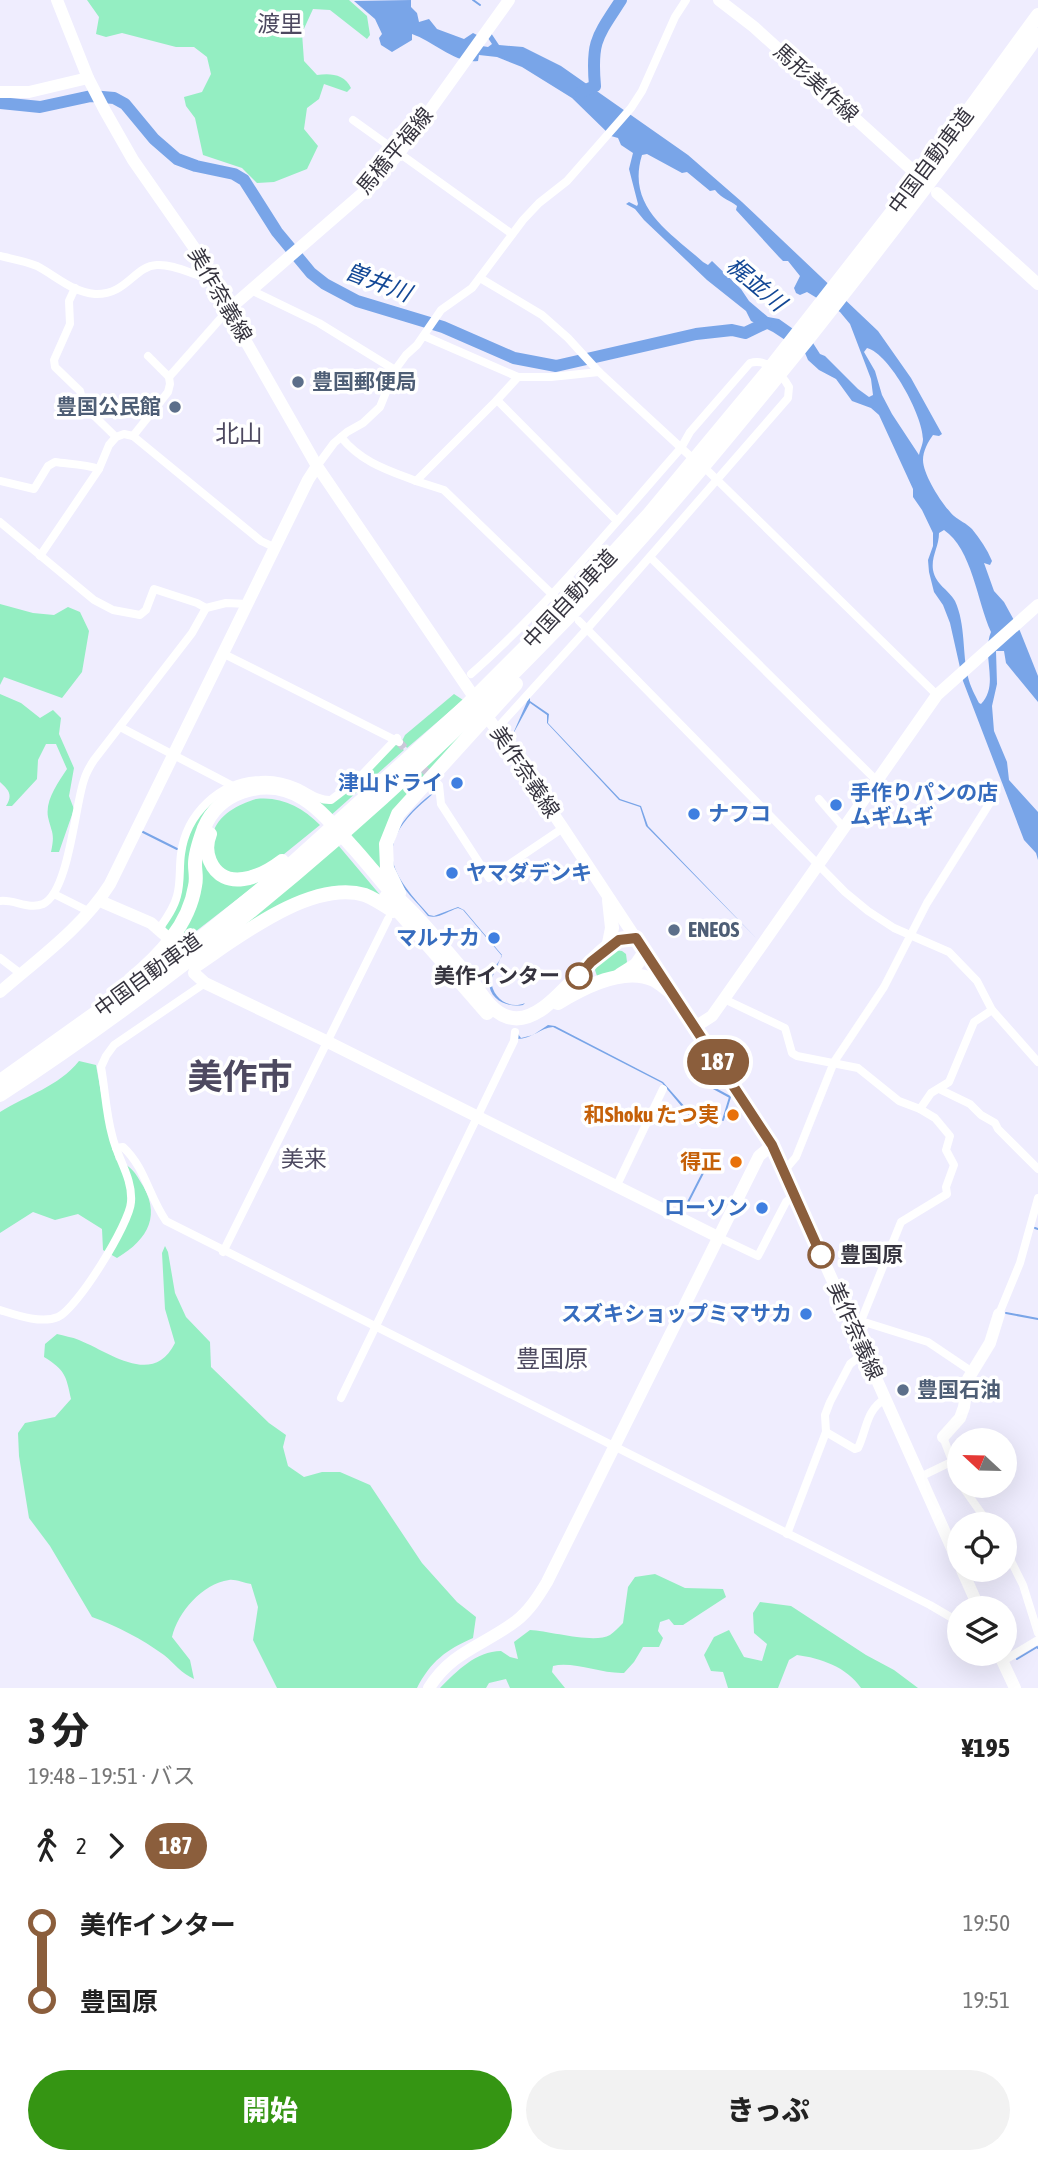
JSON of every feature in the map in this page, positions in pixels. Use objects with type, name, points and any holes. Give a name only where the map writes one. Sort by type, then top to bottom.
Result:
[{"type":"highway","name":"中国自動車道","points":[[842,287],[1038,15]]},
{"type":"highway","name":"中国自動車道","points":[[0,1081],[198,940],[346,823],[488,699],[604,579],[668,508],[842,287],[936,176],[1038,35]]},
{"type":"highway","name":"中国自動車道","points":[[488,699],[552,620],[771,375]]},
{"type":"highway","points":[[404,904],[387,868],[386,844],[391,827],[473,714],[488,699]]},
{"type":"highway","points":[[30,1060],[135,976],[174,937],[193,901],[195,862],[206,824],[218,807],[237,794],[261,788],[281,789],[304,798],[323,812],[488,1003],[497,1012],[511,1018],[524,1018],[561,995],[591,962],[608,948],[619,940],[636,938]]},
{"type":"highway","points":[[318,845],[289,856],[261,875],[234,880],[217,873],[207,852],[207,841],[213,828],[229,808],[253,797],[275,796],[287,799],[317,818],[483,1010],[496,1020],[509,1024],[524,1024],[565,999],[620,975],[636,965],[645,952]]},
{"type":"highway","name":"中国自動車道","points":[[0,1095],[199,952],[318,845]]},
{"type":"highway","points":[[102,1024],[120,1020],[263,921],[314,898],[335,893],[364,895],[408,923]]},
{"type":"highway","points":[[608,948],[612,928],[609,900]]},
{"type":"highway","points":[[620,975],[642,976],[673,993]]},
{"type":"main road","name":"美作奈義線","points":[[57,0],[91,83],[133,160],[202,259],[317,466],[563,828],[772,1145],[857,1323],[864,1353],[947,1537]]},
{"type":"main road","name":"馬橋平福線","points":[[228,310],[372,185],[400,152],[509,0]]},
{"type":"main road","name":"馬形美作線","points":[[719,0],[754,27],[911,169]]},
{"type":"main road","points":[[0,92],[29,92],[91,83]]},
{"type":"main road","points":[[937,193],[1038,284]]},
{"type":"main road","points":[[0,992],[100,901],[276,548],[307,480],[317,466]]},
{"type":"main road","points":[[695,1027],[712,1016],[937,695],[1034,608]]},
{"type":"main road","points":[[100,901],[163,933]]},
{"type":"main road","points":[[194,973],[205,983],[718,1237]]},
{"type":"main road","points":[[429,1688],[437,1674],[449,1662],[518,1620],[535,1602],[759,1156],[772,1145]]},
{"type":"main road","points":[[943,1437],[960,1418],[971,1371],[990,1343],[999,1314]]},
{"type":"main road","points":[[1005,1666],[1015,1688]]},
{"type":"street","points":[[317,466],[341,437],[363,423],[380,407],[395,370],[446,305],[472,288],[539,203],[567,181],[631,108],[686,0]]},
{"type":"street","points":[[353,120],[512,234]]},
{"type":"street","points":[[0,256],[30,263],[75,288],[99,294],[114,291],[148,266],[166,265],[196,275],[210,276]]},
{"type":"street","points":[[480,278],[542,315],[568,338],[597,371],[690,456]]},
{"type":"street","points":[[75,288],[69,305],[70,324],[54,360],[55,367],[80,391],[84,406],[116,437]]},
{"type":"street","points":[[253,291],[319,323],[395,370]]},
{"type":"street","points":[[169,377],[228,310]]},
{"type":"street","points":[[425,335],[518,377],[551,377],[597,371]]},
{"type":"street","points":[[133,436],[168,393],[170,384],[169,377],[148,356]]},
{"type":"street","points":[[471,674],[506,643],[552,594],[681,448],[698,423],[750,363],[765,363],[773,369],[789,387],[788,398],[501,724]]},
{"type":"street","points":[[415,481],[518,377]]},
{"type":"street","points":[[497,400],[617,521]]},
{"type":"street","points":[[40,556],[99,469],[104,453],[116,437],[124,434],[133,436],[252,534],[276,548]]},
{"type":"street","points":[[341,437],[369,463],[444,490],[559,601]]},
{"type":"street","points":[[0,481],[34,489],[48,466],[54,462],[99,469]]},
{"type":"street","points":[[708,471],[937,695]]},
{"type":"street","points":[[0,523],[70,578],[87,595],[114,610],[140,615],[146,610],[154,589],[205,608],[226,603],[248,604]]},
{"type":"street","points":[[650,557],[877,780]]},
{"type":"street","points":[[0,901],[34,906],[43,904],[54,894],[76,826],[83,782],[93,760],[192,633],[205,608]]},
{"type":"street","points":[[579,621],[845,892],[868,911],[909,937],[949,952],[977,981],[992,1010],[1038,1062]]},
{"type":"street","points":[[163,933],[176,900],[180,883],[180,856],[192,821],[208,802],[231,785],[250,780],[294,785],[322,799],[331,800],[358,780],[398,740],[222,653]]},
{"type":"street","points":[[120,727],[231,785]]},
{"type":"street","points":[[433,779],[439,785],[441,804],[489,878],[563,828]]},
{"type":"street","points":[[819,799],[844,828]]},
{"type":"street","points":[[785,1170],[796,1157],[834,1062],[884,987],[927,903],[992,801]]},
{"type":"street","points":[[54,894],[90,912]]},
{"type":"street","points":[[223,1252],[388,919]]},
{"type":"street","points":[[0,958],[21,974]]},
{"type":"street","points":[[0,1310],[37,1319],[57,1318],[73,1305],[122,1231],[131,1202],[130,1190],[127,1172],[112,1135],[102,1067],[114,1045],[205,983]]},
{"type":"street","points":[[724,999],[785,1028],[792,1052],[797,1056],[858,1068],[900,1101],[935,1118],[950,1136],[946,1150],[954,1166],[946,1187],[947,1194],[901,1222],[857,1323],[928,1342],[971,1371]]},
{"type":"street","points":[[920,1109],[931,1093],[951,1078],[974,1022],[992,1010]]},
{"type":"street","points":[[341,1398],[514,1041],[515,1032]]},
{"type":"street","points":[[617,1185],[663,1089]]},
{"type":"street","points":[[939,1089],[967,1102],[995,1123],[1038,1169]]},
{"type":"street","points":[[116,1148],[123,1146],[139,1167],[166,1221],[947,1615]]},
{"type":"street","points":[[718,1237],[758,1256],[786,1202],[795,1195]]},
{"type":"street","points":[[999,1314],[1020,1264],[1038,1198]]},
{"type":"street","points":[[787,1534],[826,1433],[825,1415],[830,1402],[850,1364],[864,1353]]},
{"type":"street","points":[[826,1433],[855,1449],[858,1448],[870,1413],[875,1405],[885,1399]]},
{"type":"street","points":[[943,1437],[947,1450]]},
{"type":"street","points":[[920,1477],[947,1464]]},
{"type":"street","points":[[1017,1573],[1038,1633]]},
{"type":"street","points":[[1017,1650],[1038,1640]]},
{"type":"green space","points":[[87,0],[349,0],[367,16],[370,35],[367,39],[330,10],[313,9],[302,33],[304,61],[317,75],[337,76],[345,80],[351,88],[347,92],[324,84],[319,99],[307,108],[304,129],[318,146],[307,169],[274,182],[257,183],[242,168],[203,155],[195,118],[186,106],[184,97],[202,92],[211,74],[207,57],[194,47],[176,47],[122,33],[106,37],[96,34],[99,17]]},
{"type":"green space","points":[[0,604],[33,613],[54,615],[68,607],[80,612],[89,631],[82,672],[62,698],[4,677],[0,685]]},
{"type":"green space","points":[[0,694],[21,703],[40,718],[53,710],[61,718],[59,734],[74,768],[69,796],[74,809],[59,852],[51,852],[53,837],[48,804],[67,769],[56,744],[46,744],[38,760],[37,779],[12,806],[6,806],[9,793],[0,782]]},
{"type":"green space","points":[[454,694],[463,700],[407,748],[402,741],[405,735]]},
{"type":"green space","points":[[466,729],[398,810],[385,873],[348,837]]},
{"type":"green space","points":[[394,744],[404,750],[329,817],[306,797],[280,786],[250,786],[224,798],[212,809],[199,831],[187,905],[172,934],[170,936],[166,933],[166,923],[181,889],[182,856],[186,839],[198,816],[215,798],[237,786],[266,781],[287,785],[316,800],[331,802],[356,785]]},
{"type":"green space","points":[[256,799],[274,799],[291,804],[320,825],[273,863],[235,876],[214,863],[213,834],[224,816],[236,807]]},
{"type":"green space","points":[[338,845],[386,902],[331,891],[195,963]]},
{"type":"green space","points":[[201,848],[210,871],[266,877],[160,959],[180,934]]},
{"type":"green space","points":[[614,950],[626,954],[627,962],[618,971],[597,976],[594,967]]},
{"type":"green space","points":[[79,1061],[96,1065],[116,1160],[135,1173],[150,1204],[149,1225],[144,1234],[117,1258],[103,1250],[102,1229],[78,1214],[55,1220],[33,1212],[0,1233],[0,1112],[62,1078]]},
{"type":"green space","points":[[165,1246],[175,1293],[186,1317],[210,1342],[211,1367],[269,1423],[286,1435],[283,1447],[288,1466],[304,1477],[322,1472],[340,1472],[370,1485],[422,1563],[457,1602],[476,1617],[473,1638],[440,1657],[417,1688],[277,1688],[253,1640],[258,1607],[251,1584],[231,1580],[201,1593],[186,1609],[175,1628],[172,1637],[190,1660],[194,1679],[147,1644],[92,1617],[50,1546],[29,1518],[18,1433],[25,1423],[55,1417],[71,1399],[64,1374],[44,1357],[45,1344],[57,1334],[79,1340],[131,1363],[143,1365],[155,1363],[166,1356],[175,1343],[165,1309],[162,1253]]},
{"type":"green space","points":[[655,1574],[685,1588],[723,1589],[726,1597],[683,1625],[674,1625],[669,1619],[660,1622],[658,1631],[663,1638],[659,1647],[643,1647],[624,1673],[561,1665],[553,1666],[552,1672],[565,1688],[510,1688],[506,1679],[489,1683],[486,1688],[440,1688],[468,1663],[483,1654],[501,1651],[518,1659],[514,1642],[530,1630],[583,1638],[610,1635],[623,1623],[628,1587],[635,1577]]},
{"type":"green space","points":[[760,1602],[791,1606],[894,1670],[918,1688],[861,1688],[841,1669],[815,1658],[797,1655],[789,1660],[778,1688],[728,1688],[723,1672],[711,1671],[704,1655],[714,1637],[729,1630],[744,1657],[762,1661],[767,1644],[754,1633],[753,1613]]},
{"type":"water","points":[[411,0],[411,7],[417,13],[419,22],[429,19],[437,29],[464,39],[473,33],[477,35],[482,46],[488,47],[492,44],[486,35],[491,33],[499,45],[523,47],[561,66],[688,155],[742,202],[878,331],[911,378],[942,434],[933,435],[924,453],[924,466],[930,482],[939,498],[954,516],[972,529],[988,552],[992,561],[990,565],[984,563],[994,591],[1004,602],[1020,631],[1038,676],[1038,702],[1006,663],[1004,651],[996,651],[997,684],[992,706],[994,731],[1007,762],[1009,780],[1038,812],[1038,860],[1036,853],[1024,840],[963,681],[950,623],[934,592],[928,560],[933,546],[933,533],[913,497],[913,489],[879,415],[871,408],[852,401],[836,379],[819,370],[808,360],[805,353],[751,321],[746,311],[707,280],[635,209],[626,204],[638,204],[629,169],[633,153],[621,145],[618,138],[611,136],[572,98],[522,67],[497,57],[479,55],[478,61],[461,59],[412,34],[412,40],[392,52],[381,45],[379,38],[382,34],[375,19],[354,1]],"holes":[[[647,154],[682,173],[687,172],[710,191],[715,190],[737,206],[736,210],[800,276],[794,288],[796,293],[800,295],[807,292],[840,312],[850,324],[871,379],[873,395],[869,397],[858,389],[820,354],[813,343],[779,319],[768,317],[749,301],[741,289],[712,261],[708,265],[703,262],[665,229],[654,217],[640,189],[642,155]],[[867,348],[876,353],[904,387],[922,429],[923,441],[919,455],[892,414],[882,395],[875,371],[864,352]],[[944,530],[961,550],[973,576],[991,632],[988,641],[989,688],[981,704],[968,677],[962,629],[955,601],[933,570],[939,533]]]},
{"type":"water","points":[[530,695],[530,701],[549,714],[548,723],[620,799],[641,806],[648,826],[757,939],[646,826],[640,807],[619,800],[547,723],[547,715],[530,703],[512,736]]},
{"type":"water","points":[[437,790],[401,827],[394,841],[394,866],[408,890],[429,915],[434,916],[458,907],[464,910],[502,956],[463,910],[458,908],[440,916],[432,917],[428,916],[405,890],[394,872],[391,848],[395,836],[401,825],[418,805]]},
{"type":"water","points":[[500,959],[491,980],[492,986],[502,1001],[513,1005],[506,1004],[500,1001],[492,994],[489,979]]},
{"type":"water","points":[[548,1025],[555,1026],[663,1082],[693,1116],[698,1126],[662,1083],[553,1027],[535,1034]]},
{"type":"waterway","points":[[473,0],[480,5]]},
{"type":"waterway","points":[[581,92],[595,86],[594,59],[597,40],[621,0]]},
{"type":"waterway","name":"曽井川","points":[[0,103],[40,107],[91,96],[114,98],[125,104],[154,139],[177,159],[234,174],[244,180],[277,232],[311,273],[325,284],[357,301],[443,327],[514,358],[556,366],[696,334],[732,330],[745,333],[766,323]]},
{"type":"waterway","points":[[141,831],[177,849]]},
{"type":"waterway","points":[[711,1067],[706,1084],[730,1097],[723,1120]]},
{"type":"waterway","points":[[683,1212],[706,1167]]},
{"type":"waterway","points":[[1006,1313],[1038,1319]]},
{"type":"waterway","points":[[1017,1659],[1038,1648]]},
{"type":"tunnel","points":[[399,742],[433,779]]},
{"type":"bus line","name":"187","points":[[579,976],[591,962],[619,940],[636,938],[772,1145],[821,1255]]},
{"type":"place","name":"豊国郵便局","points":[[298,382]]},
{"type":"place","name":"豊国公民館","points":[[175,407]]},
{"type":"place","name":"津山ドライ","points":[[457,783]]},
{"type":"place","name":"手作りパンの店 ムギムギ","points":[[836,805]]},
{"type":"place","name":"ナフコ","points":[[694,814]]},
{"type":"place","name":"ヤマダデンキ","points":[[452,873]]},
{"type":"place","name":"ENEOS","points":[[674,930]]},
{"type":"place","name":"マルナカ","points":[[494,938]]},
{"type":"place","name":"美作インター","points":[[579,976]]},
{"type":"place","name":"和Shoku たつ実","points":[[733,1115]]},
{"type":"place","name":"得正","points":[[736,1162]]},
{"type":"place","name":"ローソン","points":[[762,1208]]},
{"type":"place","name":"豊国原","points":[[821,1255]]},
{"type":"place","name":"スズキショップミマサカ","points":[[806,1314]]},
{"type":"place","name":"豊国石油","points":[[903,1390]]},
{"type":"district","name":"渡里","points":[[280,24]]},
{"type":"district","name":"北山","points":[[239,434]]},
{"type":"district","name":"美作市","points":[[240,1077]]},
{"type":"district","name":"美来","points":[[304,1159]]},
{"type":"district","name":"豊国原","points":[[552,1359]]},
{"type":"water label","name":"梶並川","points":[[756,284]]}]
